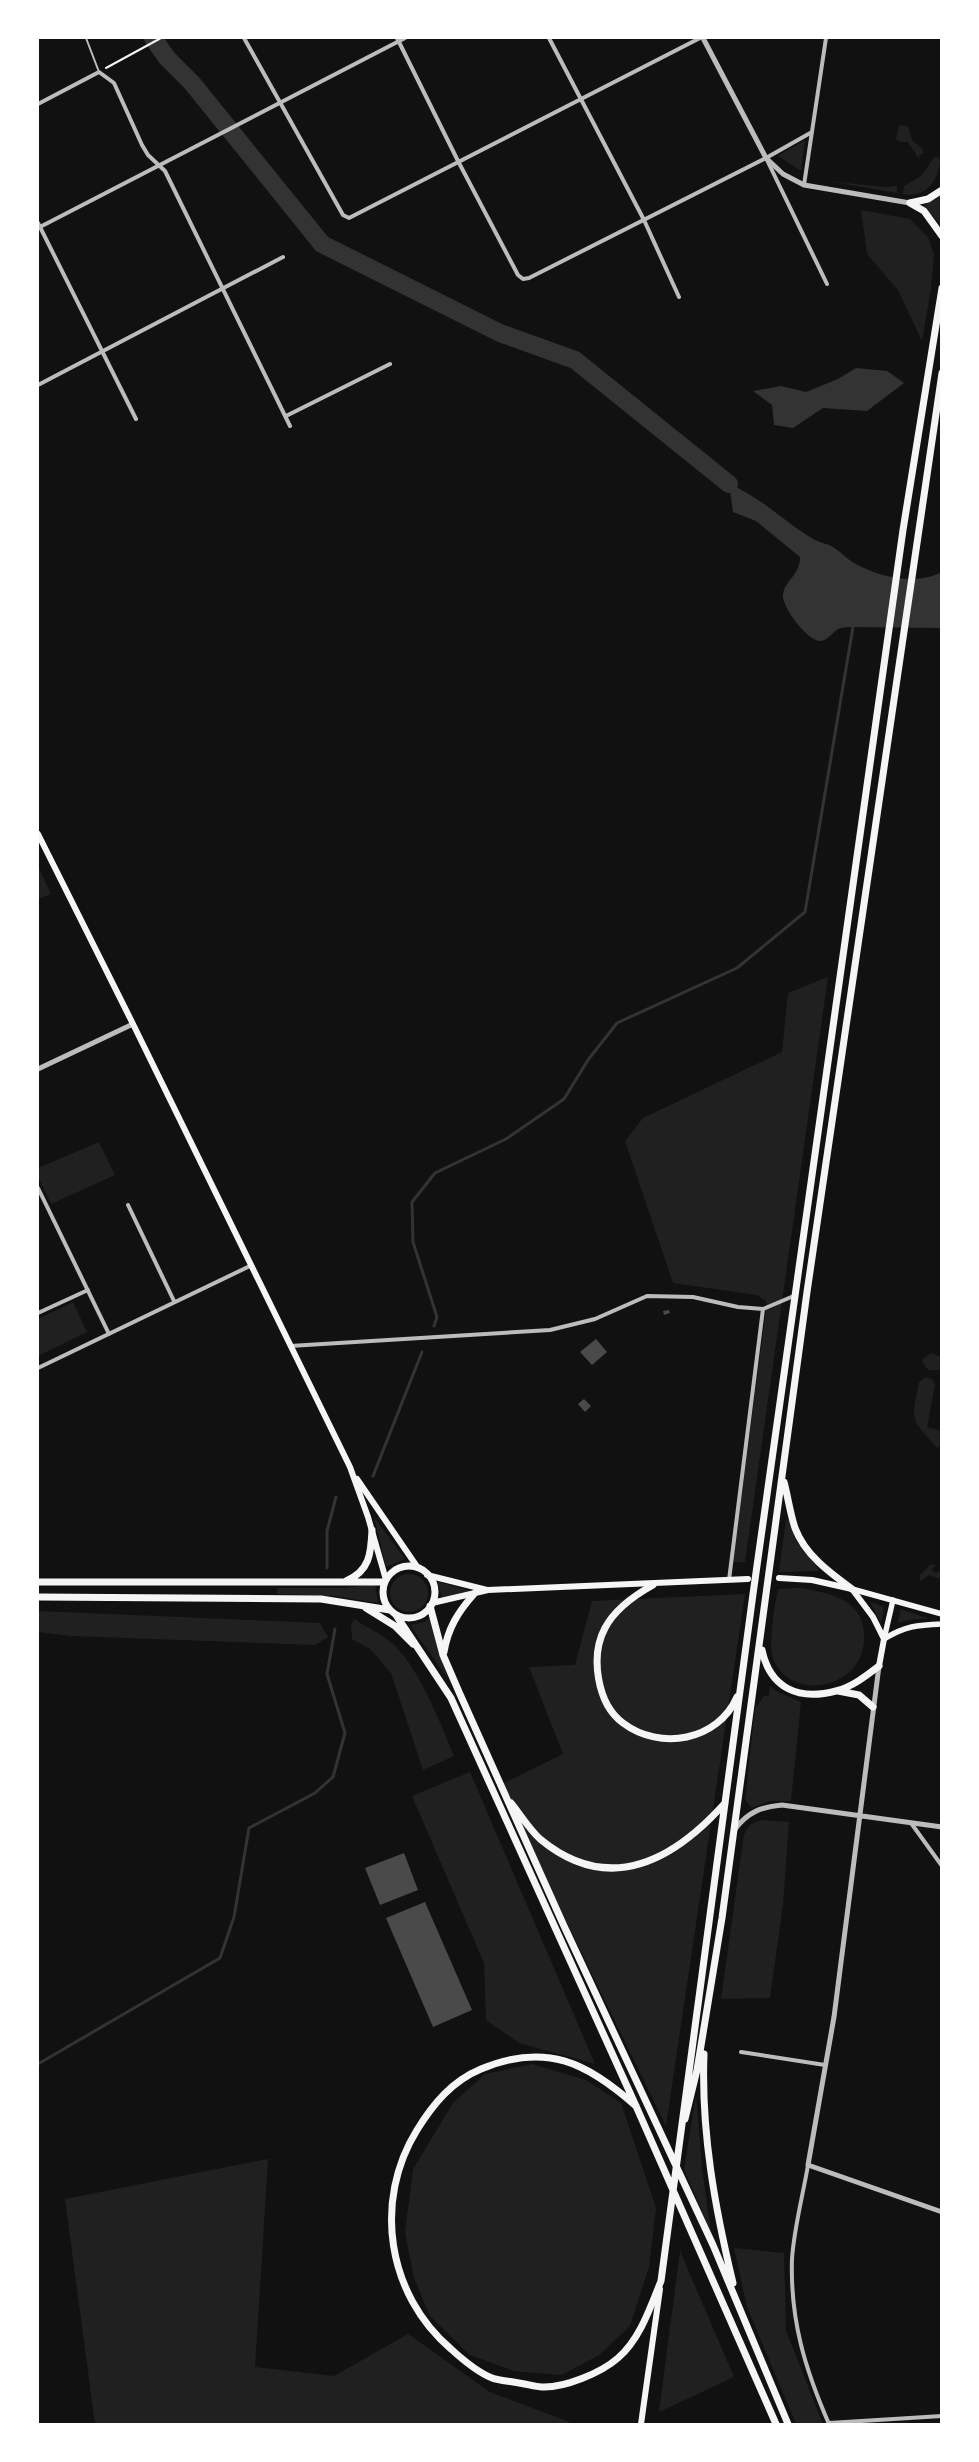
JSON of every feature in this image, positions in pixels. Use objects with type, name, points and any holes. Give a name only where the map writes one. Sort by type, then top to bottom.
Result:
[{"type":"highway","points":[[910,203],[928,199],[942,190]]},
{"type":"highway","points":[[910,203],[924,211],[942,236]]},
{"type":"highway","points":[[636,2106],[613,2085],[586,2068],[548,2056],[513,2059],[470,2073],[442,2095],[408,2146],[397,2175],[391,2210],[396,2264],[404,2290],[422,2319],[442,2342],[467,2363],[492,2378],[543,2387],[573,2382],[599,2371],[618,2358],[643,2325],[661,2281],[740,1690],[903,530],[942,288]]},
{"type":"highway","points":[[677,2151],[698,2070],[704,2030],[760,1643],[807,1292],[894,688],[942,373]]},
{"type":"highway","points":[[783,1477],[795,1528],[802,1543],[825,1570],[852,1589]]},
{"type":"highway","points":[[342,1582],[363,1570],[369,1561],[372,1530]]},
{"type":"highway","points":[[776,2424],[636,2106],[450,1698],[428,1661],[383,1597],[386,1581],[390,1574],[404,1567],[418,1568],[428,1575],[434,1588],[431,1605],[443,1655],[505,1795],[738,2303],[788,2424]]},
{"type":"highway","points":[[38,1582],[386,1581]]},
{"type":"highway","points":[[653,1585],[637,1594],[616,1614],[605,1628],[601,1639],[597,1671],[602,1691],[609,1707],[621,1722],[637,1732],[657,1738],[672,1739],[699,1734],[715,1726],[728,1715],[740,1690]]},
{"type":"highway","points":[[443,1655],[446,1639],[456,1617],[474,1594]]},
{"type":"highway","points":[[38,1597],[322,1599],[358,1604],[411,1618],[425,1612],[431,1605]]},
{"type":"highway","points":[[358,1604],[395,1626],[428,1661]]},
{"type":"highway","points":[[760,1643],[765,1667],[784,1688],[809,1694],[837,1691],[859,1695],[873,1707]]},
{"type":"highway","points":[[837,1691],[859,1681],[879,1666]]},
{"type":"highway","points":[[505,1795],[539,1838],[574,1860],[618,1868],[640,1865],[664,1856],[705,1825],[725,1803]]},
{"type":"highway","points":[[704,2030],[703,2086],[710,2170],[738,2303]]},
{"type":"main road","points":[[38,834],[134,1024],[350,1467],[388,1527],[418,1568]]},
{"type":"main road","points":[[350,1467],[372,1530],[386,1581]]},
{"type":"main road","points":[[428,1575],[488,1590]]},
{"type":"main road","points":[[779,1578],[812,1580],[942,1614]]},
{"type":"main road","points":[[431,1605],[488,1590],[653,1585],[748,1579]]},
{"type":"main road","points":[[852,1589],[873,1617],[884,1639]]},
{"type":"main road","points":[[879,1666],[893,1600]]},
{"type":"main road","points":[[884,1639],[900,1629],[918,1624],[942,1624]]},
{"type":"main road","points":[[640,2424],[661,2281]]},
{"type":"street","points":[[244,38],[346,218],[580,98],[702,38],[766,158],[827,284]]},
{"type":"street","points":[[136,418],[38,226],[210,139],[398,39],[405,38]]},
{"type":"street","points":[[549,38],[644,220],[679,296]]},
{"type":"street","points":[[804,185],[826,38]]},
{"type":"street","points":[[398,39],[458,161],[518,275],[522,279],[529,278],[644,220],[766,158],[812,132]]},
{"type":"street","points":[[38,104],[99,72],[114,83],[142,145],[148,155],[160,164],[290,426]]},
{"type":"street","points":[[766,158],[783,174],[804,185],[910,203]]},
{"type":"street","points":[[38,386],[283,257]]},
{"type":"street","points":[[286,416],[390,364]]},
{"type":"street","points":[[38,1069],[134,1024]]},
{"type":"street","points":[[38,1188],[109,1334]]},
{"type":"street","points":[[128,1205],[174,1301]]},
{"type":"street","points":[[38,1368],[252,1265]]},
{"type":"street","points":[[38,1313],[88,1290]]},
{"type":"street","points":[[290,1346],[550,1330],[595,1319],[647,1296],[693,1297],[738,1307],[763,1309],[796,1295]]},
{"type":"street","points":[[729,1580],[763,1309]]},
{"type":"street","points":[[879,1666],[834,2017],[792,2257],[795,2315],[804,2360],[829,2424],[942,2416]]},
{"type":"street","points":[[733,1831],[749,1814],[763,1807],[782,1805],[942,1827]]},
{"type":"street","points":[[911,1822],[942,1866]]},
{"type":"street","points":[[741,2052],[825,2065]]},
{"type":"street","points":[[808,2165],[942,2212]]},
{"type":"lane","points":[[86,38],[99,72]]},
{"type":"path","points":[[99,72],[161,38]]},
{"type":"shaded area","points":[[899,125],[908,126],[912,140],[923,150],[923,154],[919,154],[920,160],[908,142],[900,142],[896,139]]},
{"type":"shaded area","points":[[805,140],[801,171],[778,156]]},
{"type":"shaded area","points":[[935,156],[941,159],[937,174],[930,186],[919,193],[912,195],[903,194],[904,186],[921,176]]},
{"type":"shaded area","points":[[828,181],[884,187],[897,186],[897,193]]},
{"type":"shaded area","points":[[941,196],[941,225],[923,206]]},
{"type":"shaded area","points":[[861,210],[910,219],[928,237],[934,255],[931,289],[922,341],[898,290],[867,254]]},
{"type":"shaded area","points":[[856,368],[887,371],[904,383],[867,411],[823,408],[793,428],[774,425],[772,405],[753,391],[781,386],[806,392],[838,379]]},
{"type":"shaded area","points":[[729,484],[753,496],[804,533],[815,540],[833,547],[864,568],[886,576],[909,579],[931,576],[941,572],[941,628],[846,627],[838,629],[822,641],[814,639],[795,621],[783,599],[787,584],[798,568],[800,557],[756,521],[733,512]]},
{"type":"shaded area","points":[[38,866],[51,894],[38,899]]},
{"type":"shaded area","points":[[828,977],[745,1562],[733,1562],[767,1302],[757,1295],[673,1283],[625,1141],[643,1118],[782,1052],[788,993]]},
{"type":"shaded area","points":[[99,1142],[115,1175],[51,1204],[38,1176],[38,1168]]},
{"type":"shaded area","points":[[73,1302],[87,1332],[38,1356],[38,1319]]},
{"type":"shaded area","points":[[931,1353],[941,1357],[941,1370],[928,1370],[923,1363],[923,1359]]},
{"type":"shaded area","points":[[926,1377],[933,1380],[935,1385],[927,1427],[941,1431],[941,1445],[937,1448],[917,1424],[914,1413],[919,1382]]},
{"type":"shaded area","points":[[374,1517],[405,1559],[386,1567]]},
{"type":"shaded area","points":[[786,1519],[789,1520],[796,1541],[819,1569],[818,1571],[779,1572]]},
{"type":"shaded area","points":[[930,1565],[936,1565],[931,1570],[936,1573],[941,1572],[941,1579],[929,1575],[920,1581],[920,1575]]},
{"type":"shaded area","points":[[409,1574],[423,1579],[428,1593],[423,1607],[409,1612],[395,1607],[390,1593],[395,1579]]},
{"type":"shaded area","points":[[438,1582],[471,1591],[442,1600]]},
{"type":"shaded area","points":[[375,1584],[378,1603],[334,1596],[277,1594],[277,1588],[345,1588]]},
{"type":"shaded area","points":[[800,1588],[822,1592],[842,1599],[851,1605],[862,1622],[864,1634],[862,1652],[854,1667],[841,1678],[826,1684],[810,1685],[795,1682],[782,1673],[773,1658],[771,1644],[778,1589]]},
{"type":"shaded area","points":[[745,1594],[666,2126],[500,1785],[563,1754],[529,1667],[575,1665],[592,1601]]},
{"type":"shaded area","points":[[870,1602],[884,1607],[881,1623]]},
{"type":"shaded area","points":[[901,1609],[929,1619],[914,1619],[898,1623]]},
{"type":"shaded area","points":[[38,1611],[320,1623],[328,1637],[315,1645],[71,1636],[38,1632]]},
{"type":"shaded area","points":[[430,1618],[437,1648],[448,1679],[410,1625],[424,1622]]},
{"type":"shaded area","points":[[354,1619],[389,1640],[403,1654],[428,1696],[454,1756],[423,1770],[391,1673],[370,1649],[352,1639],[351,1625]]},
{"type":"shaded area","points":[[770,1685],[776,1691],[801,1702],[791,1801],[770,1801],[752,1808],[745,1800],[755,1709],[764,1696],[769,1696]]},
{"type":"shaded area","points":[[470,1772],[595,2064],[519,2043],[486,2020],[484,1963],[412,1796]]},
{"type":"shaded area","points":[[761,1820],[789,1822],[783,1904],[770,1998],[721,1999],[744,1834],[751,1824]]},
{"type":"shaded area","points":[[532,2064],[586,2080],[621,2103],[656,2208],[649,2267],[630,2326],[599,2355],[562,2375],[514,2371],[470,2355],[430,2316],[414,2278],[405,2232],[413,2169],[453,2103],[485,2074]]},
{"type":"shaded area","points":[[696,2095],[702,2168],[711,2232],[684,2170]]},
{"type":"shaded area","points":[[268,2159],[255,2367],[334,2376],[408,2334],[490,2392],[575,2424],[95,2424],[65,2199]]},
{"type":"shaded area","points":[[734,2248],[784,2253],[786,2331],[823,2424],[796,2424],[747,2307]]},
{"type":"shaded area","points":[[680,2251],[734,2377],[659,2412]]},
{"type":"building","points":[[669,1310],[670,1313],[664,1315],[663,1311]]},
{"type":"building","points":[[596,1339],[607,1352],[592,1365],[580,1352]]},
{"type":"building","points":[[584,1399],[591,1406],[585,1412],[578,1404]]},
{"type":"building","points":[[404,1853],[418,1890],[380,1905],[365,1868]]},
{"type":"building","points":[[425,1902],[472,2010],[433,2027],[386,1918]]},
{"type":"waterway","points":[[153,38],[167,58],[192,83],[322,244],[500,333],[575,360],[729,484]]},
{"type":"waterway","points":[[434,1326],[437,1317],[413,1242],[412,1202],[435,1173],[506,1139],[564,1099],[588,1060],[617,1023],[737,968],[805,912],[853,627]]},
{"type":"waterway","points":[[373,1476],[422,1352]]},
{"type":"waterway","points":[[327,1568],[327,1531],[336,1497]]},
{"type":"waterway","points":[[38,2064],[220,1958],[234,1917],[249,1828],[315,1793],[333,1777],[345,1733],[327,1674],[335,1629]]}]
